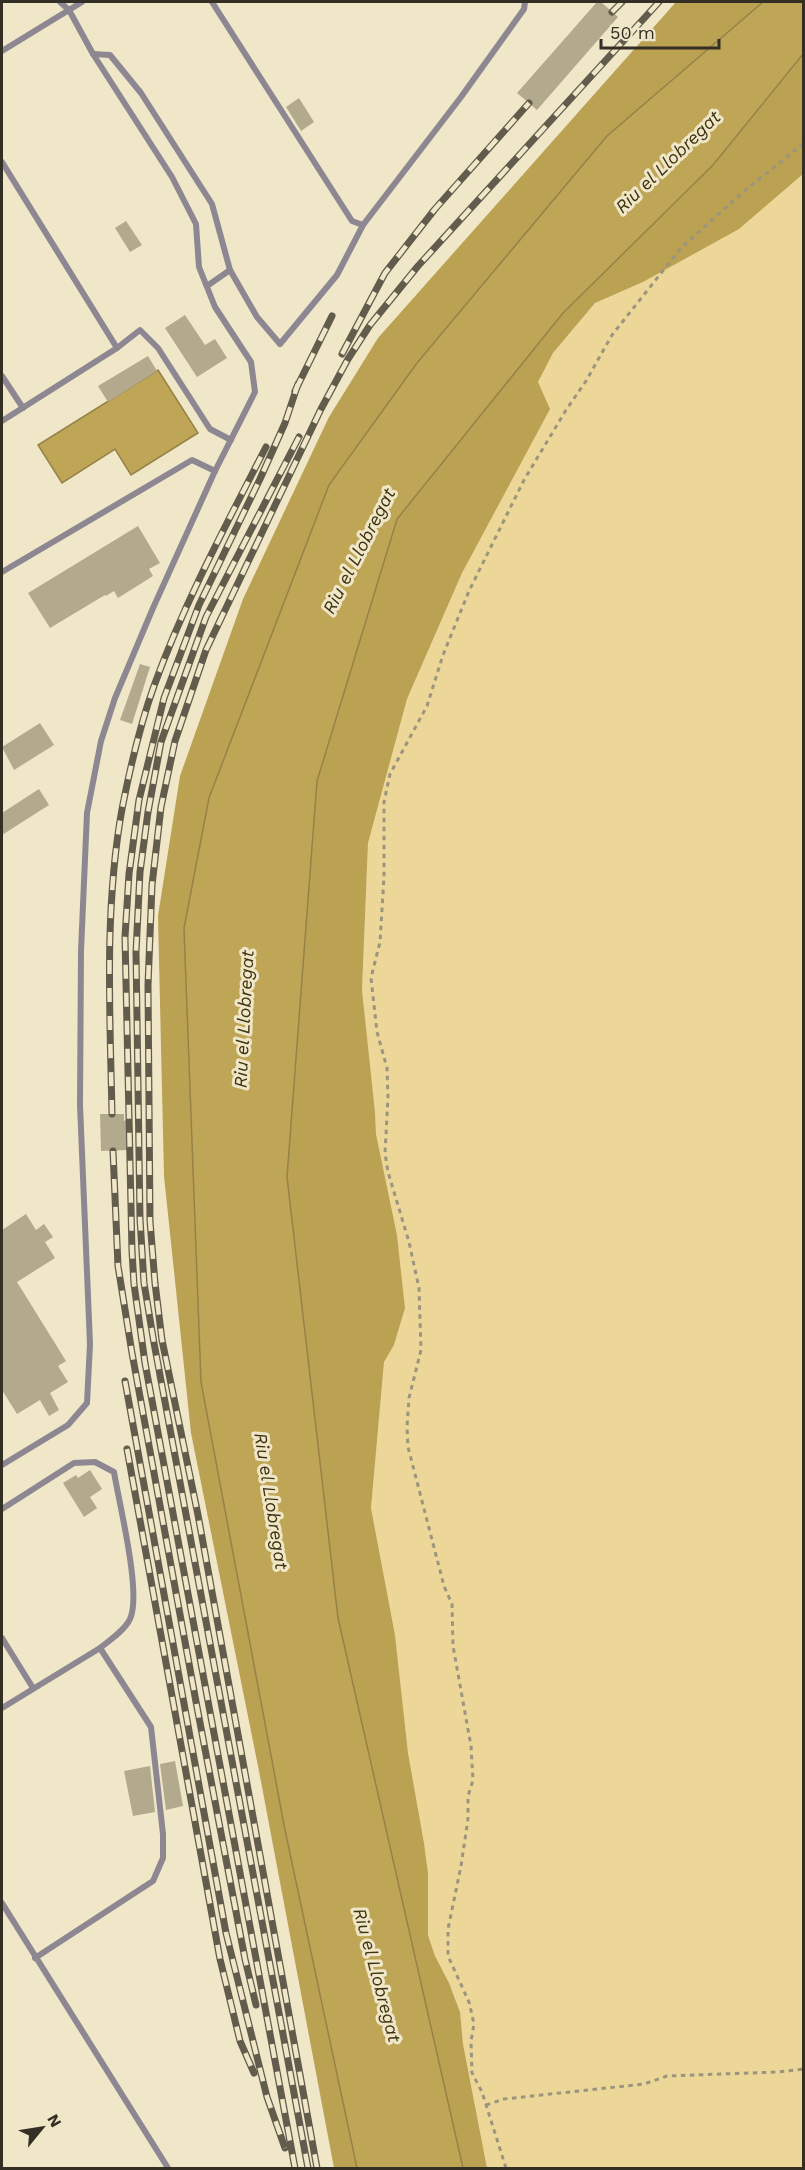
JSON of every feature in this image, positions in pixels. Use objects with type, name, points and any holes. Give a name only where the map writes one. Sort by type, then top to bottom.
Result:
[{"type":"lane","points":[[2,1455],[4,1464],[68,1425],[87,1403],[90,1344],[80,1105],[81,951],[87,813],[100,741],[115,698],[215,471],[255,392],[251,362],[215,307],[199,267],[196,224],[172,177],[93,54],[69,10],[60,2]]},
{"type":"lane","points":[[2,51],[82,2]]},
{"type":"lane","points":[[212,2],[352,221],[363,225]]},
{"type":"lane","points":[[93,54],[110,55],[141,93],[212,204],[230,270],[256,317],[280,344],[337,275],[363,225],[461,97],[524,9],[525,2]]},
{"type":"lane","points":[[2,162],[117,348]]},
{"type":"lane","points":[[207,286],[230,270]]},
{"type":"lane","points":[[2,421],[117,348],[140,330],[158,348],[210,429],[231,440]]},
{"type":"lane","points":[[2,376],[23,408]]},
{"type":"lane","points":[[2,562],[4,571],[192,460],[215,471]]},
{"type":"lane","points":[[2,1509],[74,1463],[95,1462],[114,1473],[135,1587],[130,1618],[114,1636],[100,1648],[2,1708]]},
{"type":"lane","points":[[2,1638],[33,1688]]},
{"type":"lane","points":[[35,1958],[153,1881],[163,1858],[163,1834],[151,1727],[100,1648]]},
{"type":"lane","points":[[2,1903],[168,2169]]},
{"type":"path","points":[[506,2169],[486,2105],[472,2073],[471,2041],[474,2024],[472,2013],[448,1956],[448,1929],[461,1866],[468,1819],[468,1796],[473,1780],[471,1746],[453,1646],[452,1604],[444,1586],[408,1447],[409,1398],[421,1350],[419,1288],[385,1153],[387,1068],[377,1032],[371,978],[380,932],[384,878],[384,802],[390,774],[427,706],[443,655],[473,581],[524,480],[612,335],[681,248],[742,192],[804,143]]},
{"type":"path","points":[[486,2105],[504,2099],[644,2084],[667,2076],[804,2069]]},
{"type":"shaded area","points":[[676,2],[763,2],[607,136],[417,363],[329,485],[209,798],[185,927],[201,1382],[285,1830],[357,2168],[334,2168],[259,1771],[191,1433],[164,1176],[158,916],[180,776],[243,599],[329,417],[378,338]]},
{"type":"shaded area","points":[[803,54],[803,174],[739,229],[643,282],[595,303],[553,353],[538,382],[550,409],[462,573],[407,699],[368,843],[362,990],[376,1134],[397,1235],[405,1308],[394,1345],[384,1362],[371,1508],[395,1635],[408,1753],[424,1843],[428,1873],[428,1935],[460,2012],[463,2044],[487,2168],[463,2168],[338,1618],[287,1177],[317,781],[397,519],[563,313],[713,165]]},
{"type":"shaded area","points":[[803,174],[803,2168],[487,2168],[463,2044],[460,2012],[428,1935],[427,1863],[408,1753],[395,1635],[371,1508],[384,1362],[394,1345],[405,1308],[397,1235],[376,1134],[362,990],[368,843],[407,699],[462,573],[538,382],[553,353],[595,303],[643,282],[738,229]]},
{"type":"water","name":"Riu el Llobregat","points":[[763,2],[803,2],[803,54],[713,165],[563,313],[397,519],[317,781],[287,1177],[338,1618],[463,2168],[357,2168],[285,1830],[201,1382],[184,928],[209,798],[329,485],[417,363],[607,136]]},
{"type":"water","points":[[158,370],[198,433],[131,475],[115,449],[62,483],[38,445]]},
{"type":"building","points":[[597,2],[601,2],[618,17],[537,110],[517,93]]},
{"type":"building","points":[[299,98],[314,122],[301,131],[286,107]]},
{"type":"building","points":[[126,221],[142,245],[130,252],[115,228]]},
{"type":"building","points":[[185,315],[205,345],[215,339],[227,358],[197,377],[165,328]]},
{"type":"building","points":[[148,356],[157,371],[108,402],[98,386]]},
{"type":"building","points":[[138,526],[160,563],[149,569],[153,576],[118,598],[114,591],[105,595],[50,628],[28,593]]},
{"type":"building","points":[[140,664],[150,667],[132,724],[120,720]]},
{"type":"building","points":[[40,723],[54,745],[14,770],[2,747]]},
{"type":"building","points":[[39,789],[49,805],[2,835],[2,813]]},
{"type":"building","points":[[100,1114],[124,1114],[127,1150],[101,1151]]},
{"type":"building","points":[[26,1214],[36,1230],[44,1224],[53,1237],[45,1242],[55,1258],[17,1282],[66,1361],[58,1366],[68,1382],[50,1393],[59,1410],[49,1416],[40,1400],[17,1414],[2,1390],[2,1230]]},
{"type":"building","points":[[90,1470],[102,1489],[90,1497],[97,1508],[84,1517],[63,1483],[76,1475],[78,1478]]},
{"type":"building","points":[[175,1761],[183,1806],[166,1810],[160,1764]]},
{"type":"building","points":[[150,1766],[155,1812],[133,1816],[124,1771]]},
{"type":"railway","points":[[612,12],[622,2]]},
{"type":"railway","points":[[317,2168],[198,1515],[162,1340],[155,1283],[150,1221],[148,985],[152,885],[161,807],[175,741],[206,650],[321,409],[348,359],[370,325],[418,266],[659,2]]},
{"type":"railway","points":[[342,354],[385,273],[435,209],[529,103]]},
{"type":"railway","points":[[295,391],[332,316]]},
{"type":"railway","points":[[295,2168],[145,1363],[134,1284],[125,937],[129,874],[139,800],[164,698],[199,605],[260,479],[285,423],[298,384]]},
{"type":"railway","points":[[299,437],[206,617],[161,742],[140,872],[136,952],[140,1219],[144,1283],[308,2168]]},
{"type":"railway","points":[[112,1114],[110,923],[116,847],[132,762],[149,701],[166,655],[206,565],[266,447]]},
{"type":"railway","points":[[113,1151],[118,1266],[132,1353],[197,1707],[245,1959],[256,2005]]},
{"type":"railway","points":[[125,1381],[226,1933],[267,2097],[285,2148]]},
{"type":"railway","points":[[127,1449],[220,1959],[240,2041],[254,2073]]}]
